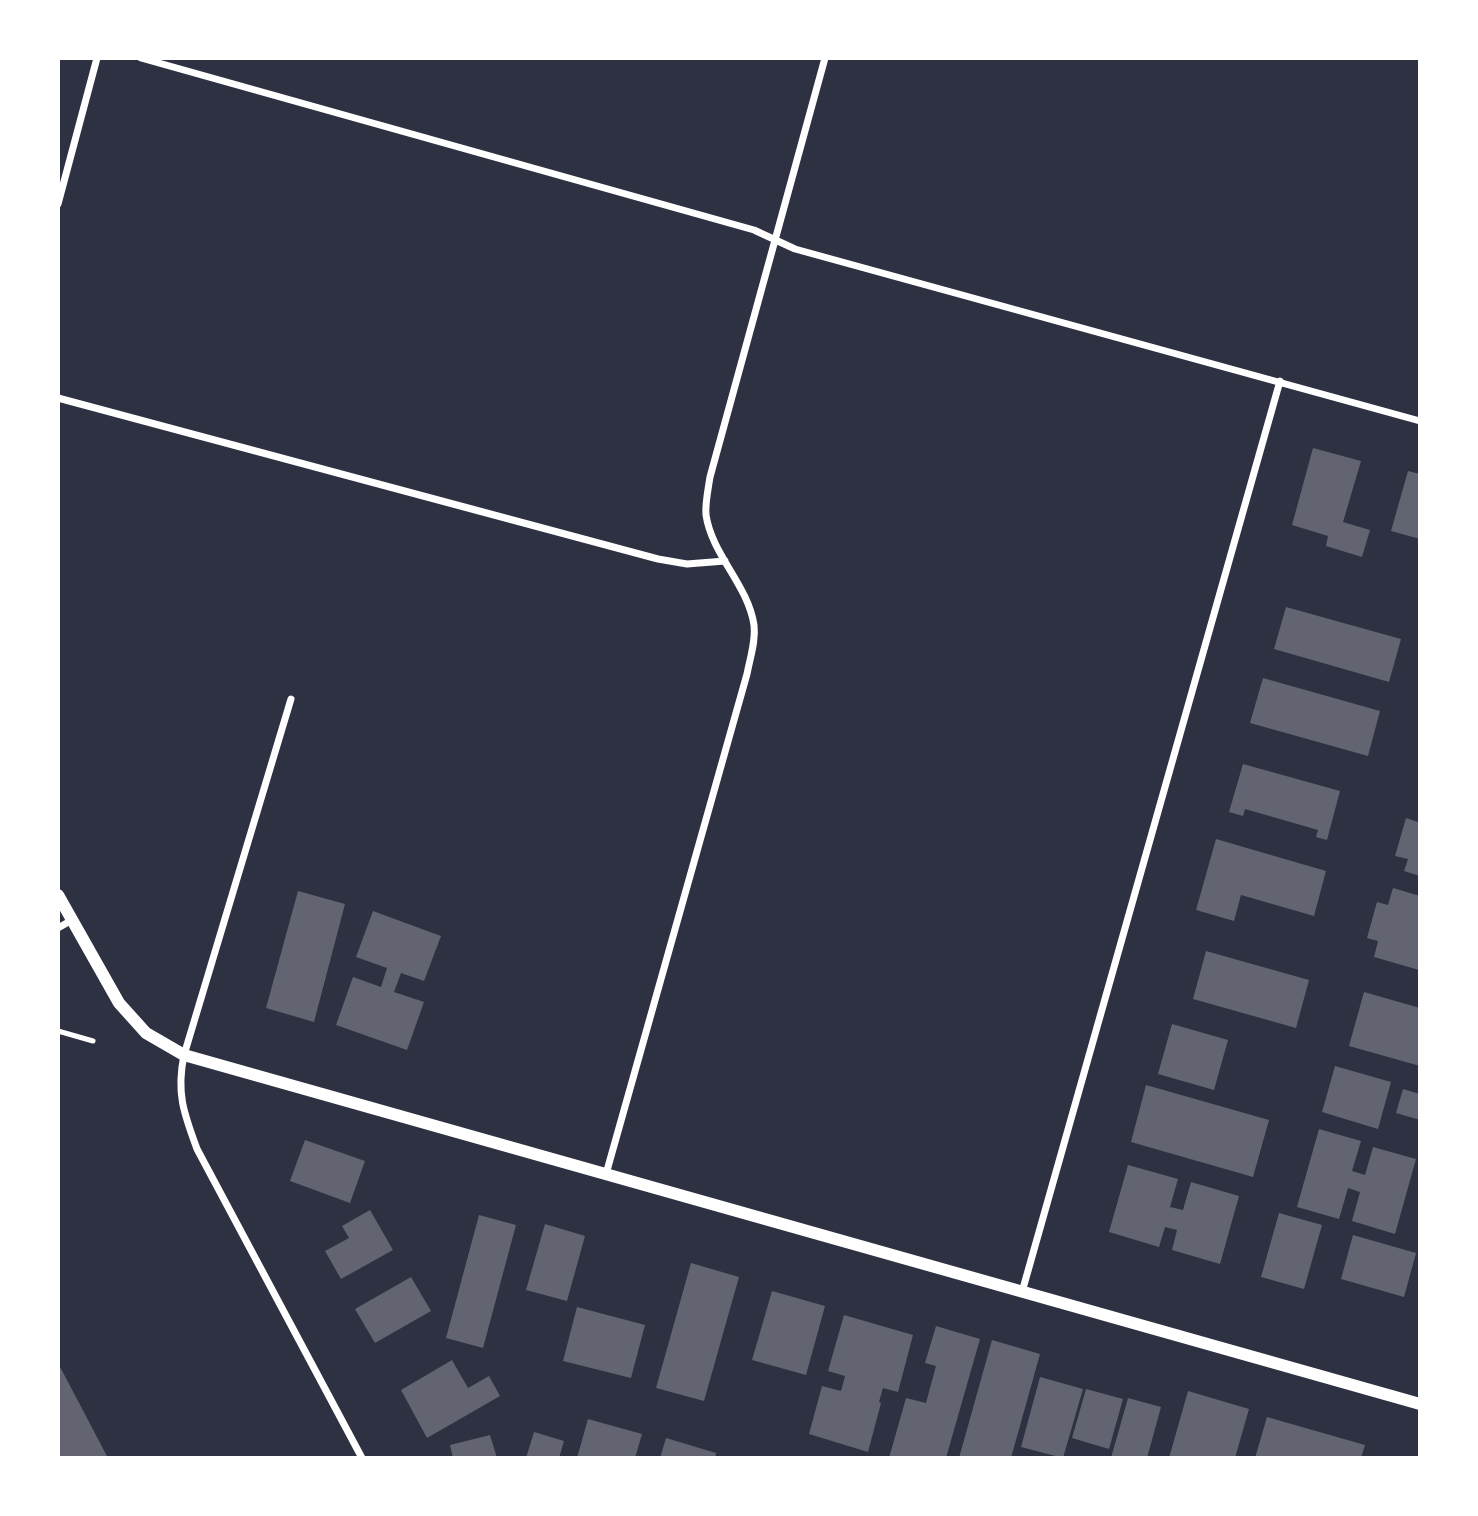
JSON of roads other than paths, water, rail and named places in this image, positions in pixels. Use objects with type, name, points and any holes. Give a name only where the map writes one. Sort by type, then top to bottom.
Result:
[{"type":"street","points":[[58,204],[97,58]]},
{"type":"street","points":[[141,58],[754,230],[795,249],[1420,421]]},
{"type":"street","points":[[606,1174],[747,674],[754,626],[747,603],[709,526],[706,500],[825,58]]},
{"type":"street","points":[[1022,1292],[1280,381]]},
{"type":"street","points":[[58,398],[658,559],[687,564],[725,561]]},
{"type":"street","points":[[290,699],[184,1055],[179,1079],[180,1091],[187,1124],[197,1149],[362,1458]]},
{"type":"street","points":[[58,895],[119,1003],[146,1032],[184,1055],[1420,1404]]},
{"type":"street","points":[[58,928],[72,920]]},
{"type":"lane","points":[[58,1031],[93,1041]]}]
